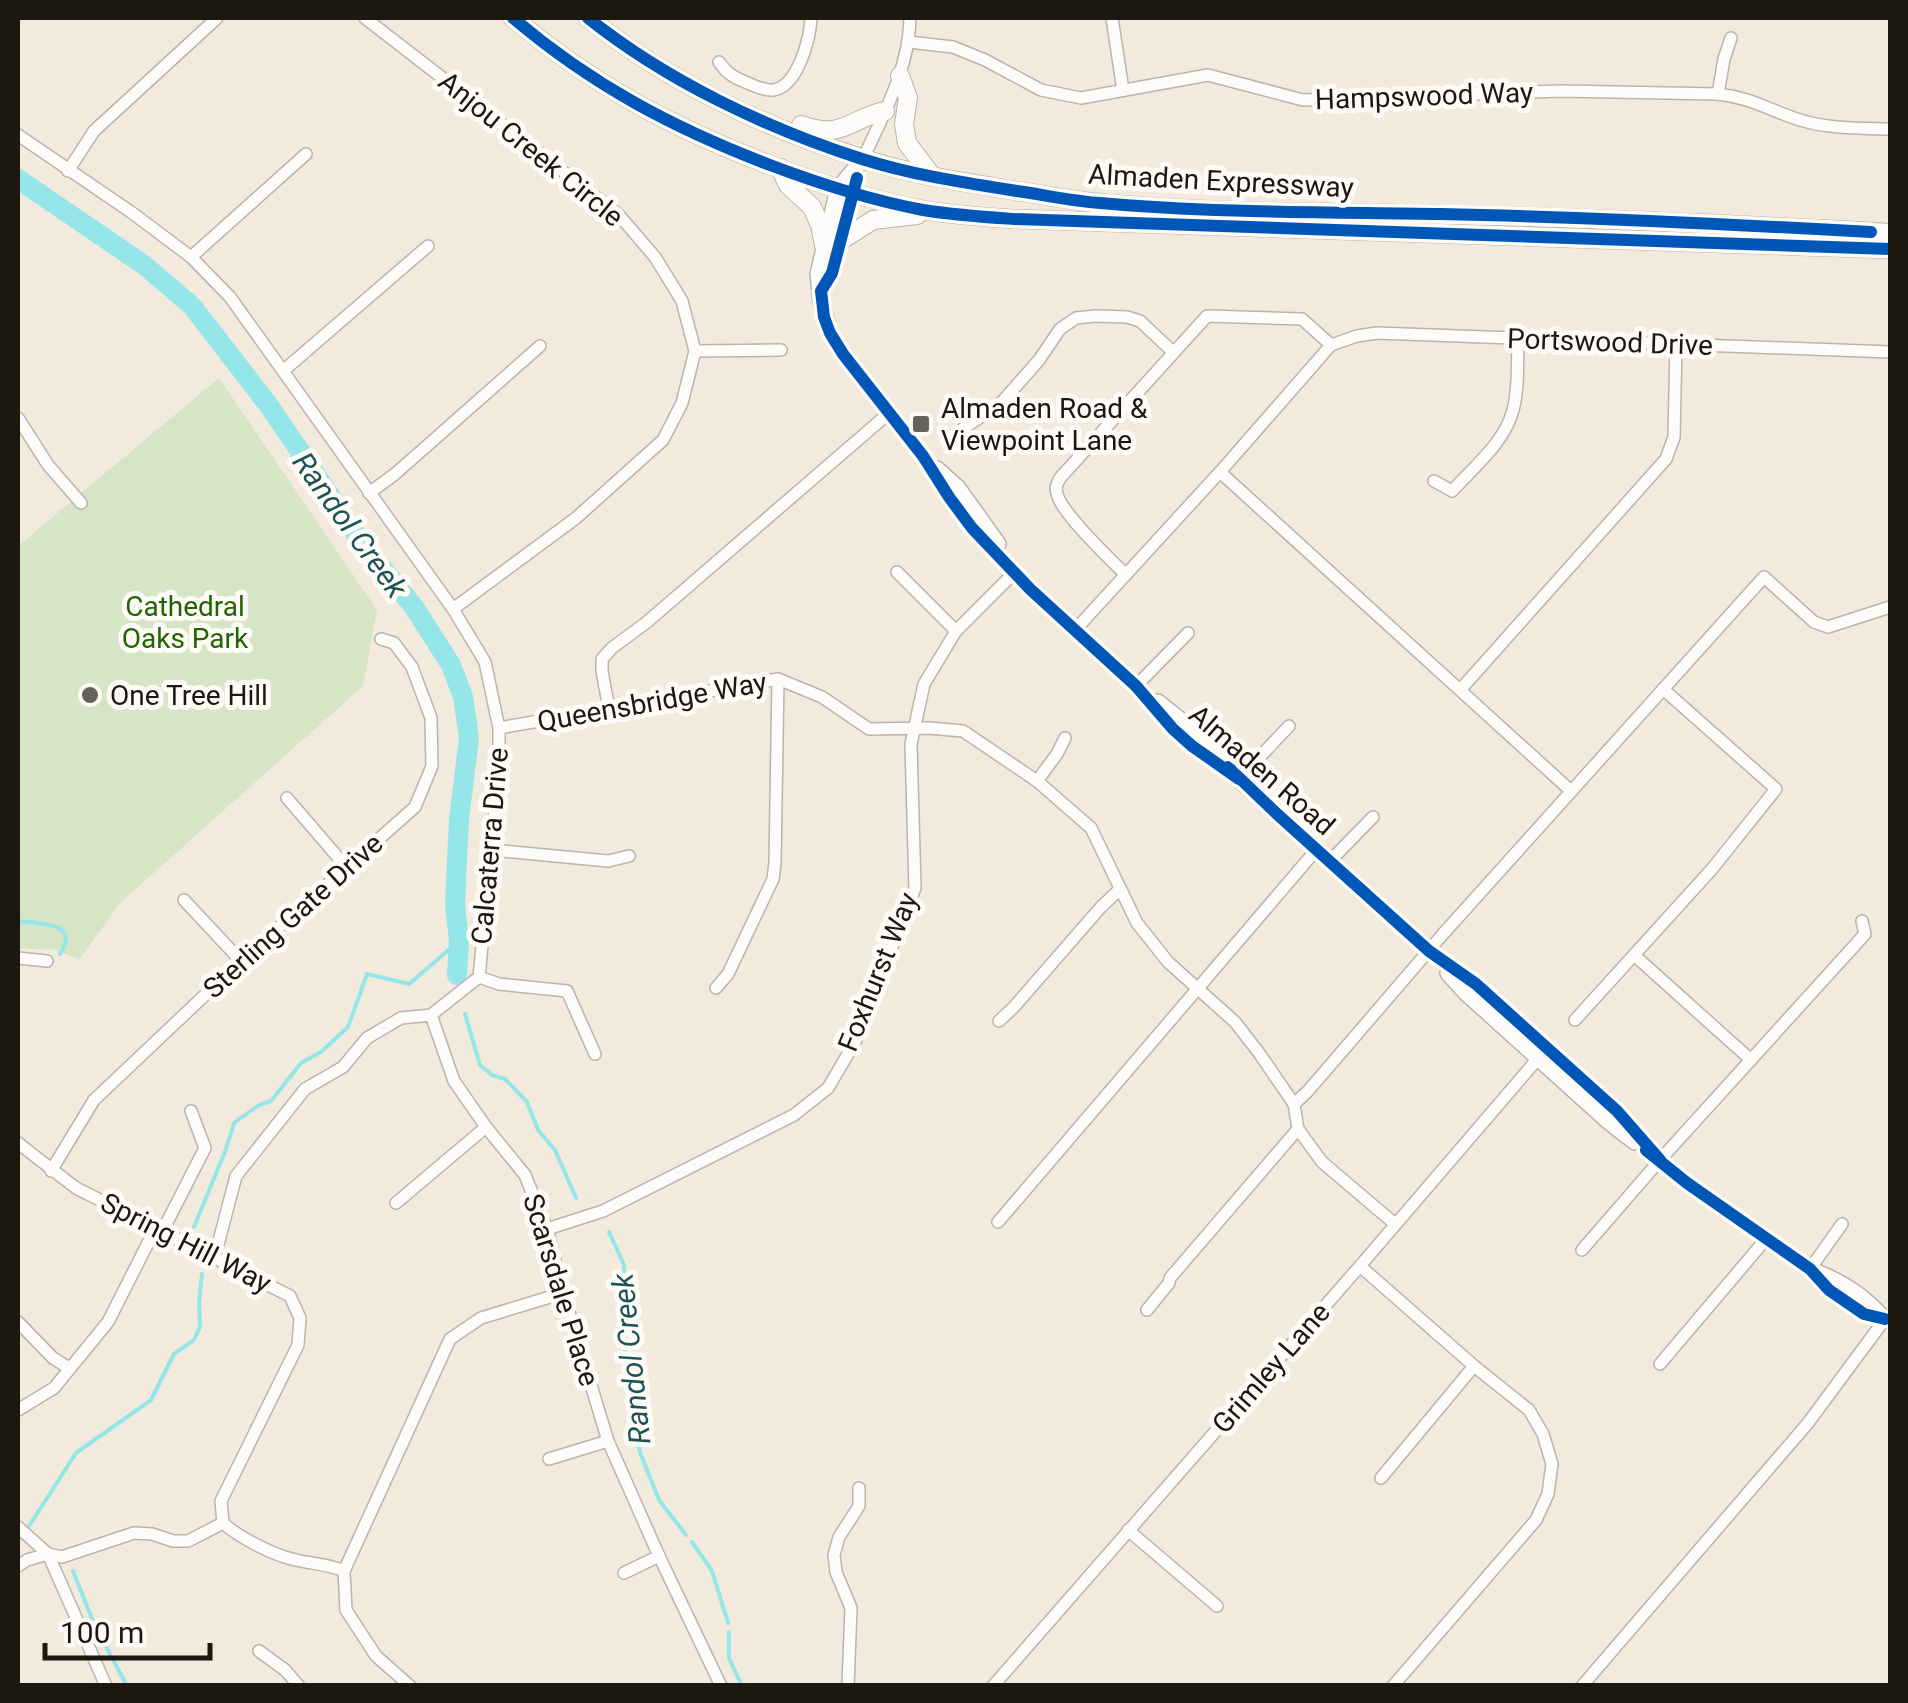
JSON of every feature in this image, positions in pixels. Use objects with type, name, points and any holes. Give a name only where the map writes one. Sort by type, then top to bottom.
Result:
[{"type":"main road","name":"Almaden Expressway","points":[[513,18],[550,49],[624,99],[696,135],[845,192],[928,210],[1014,220],[1890,249]]},
{"type":"main road","name":"Almaden Expressway","points":[[588,18],[618,42],[698,89],[775,126],[863,159],[932,176],[1097,203],[1634,219],[1890,233]]},
{"type":"main road","points":[[900,76],[908,98],[904,124],[907,143],[932,176]]},
{"type":"main road","points":[[775,126],[800,125],[834,131],[885,111]]},
{"type":"main road","points":[[780,168],[788,185],[812,206],[832,243],[873,220],[914,217],[928,210]]},
{"type":"street","points":[[68,171],[94,131],[216,18]]},
{"type":"street","name":"Anjou Creek Circle","points":[[365,18],[618,214],[655,257],[682,300],[695,351],[682,404],[664,440],[576,518],[453,609]]},
{"type":"street","points":[[719,62],[732,77],[766,90],[780,88],[800,61],[811,18]]},
{"type":"street","points":[[863,159],[900,76],[909,42],[910,18]]},
{"type":"street","points":[[1112,18],[1123,90]]},
{"type":"street","points":[[1718,94],[1731,38]]},
{"type":"street","name":"Hampswood Way","points":[[909,42],[968,52],[1041,90],[1081,98],[1208,74],[1303,100],[1561,91],[1718,94],[1742,97],[1822,125],[1890,129]]},
{"type":"street","name":"Calcaterra Drive","points":[[18,135],[191,257],[230,298],[453,609],[485,662],[499,728],[479,977],[431,1015],[400,1018],[367,1038],[343,1067],[305,1089],[236,1176],[214,1256]]},
{"type":"street","points":[[191,257],[306,154]]},
{"type":"street","name":"Almaden Road","points":[[863,159],[845,192],[832,243],[832,273],[820,292],[824,317],[843,354],[923,456],[972,528],[1030,589],[1136,686],[1203,738],[1239,778],[1429,951],[1466,994],[1542,1054],[1609,1122],[1686,1183],[1810,1270],[1829,1290],[1864,1314],[1889,1318]]},
{"type":"street","points":[[283,371],[428,246]]},
{"type":"street","points":[[1074,630],[1126,574],[1220,472],[1332,346],[1302,319],[1207,316],[1060,478],[1056,486],[1060,501],[1091,541],[1126,574]]},
{"type":"street","points":[[951,436],[1002,402],[1060,329],[1076,318],[1127,317],[1140,321],[1173,352]]},
{"type":"street","name":"Portswood Drive","points":[[1332,346],[1357,336],[1377,334],[1890,352]]},
{"type":"street","points":[[1434,481],[1452,491],[1507,426],[1514,408],[1518,339]]},
{"type":"street","points":[[1461,689],[1666,459],[1674,437],[1676,344]]},
{"type":"street","points":[[369,493],[396,474],[540,346]]},
{"type":"street","points":[[695,351],[782,350]]},
{"type":"street","points":[[610,709],[602,658],[888,412]]},
{"type":"street","points":[[18,418],[48,466],[82,503]]},
{"type":"street","points":[[1220,472],[1571,791]]},
{"type":"street","points":[[896,572],[956,631]]},
{"type":"street","name":"Foxhurst Way","points":[[547,1229],[603,1211],[794,1114],[828,1088],[855,1042],[914,888],[911,744],[924,684],[956,631],[1015,572]]},
{"type":"street","points":[[1294,1104],[1764,576],[1814,622],[1828,627],[1890,608]]},
{"type":"street","points":[[1136,686],[1188,633]]},
{"type":"street","name":"Sterling Gate Drive","points":[[51,1171],[94,1100],[414,807],[432,766],[431,718],[412,667],[394,643],[381,639]]},
{"type":"street","points":[[716,988],[728,974],[772,879],[778,679]]},
{"type":"street","name":"Queensbridge Way","points":[[499,728],[778,679],[822,697],[869,729],[964,731],[1037,780],[1091,828],[1137,923],[1168,962],[1235,1022],[1294,1104],[1298,1129],[1322,1162],[1395,1224]]},
{"type":"street","points":[[1575,1020],[1712,869],[1776,789],[1663,689]]},
{"type":"street","points":[[1239,778],[1289,726]]},
{"type":"street","points":[[1037,780],[1065,738]]},
{"type":"street","points":[[288,798],[348,868]]},
{"type":"street","points":[[1330,861],[1373,816]]},
{"type":"street","points":[[998,1222],[1316,849]]},
{"type":"street","points":[[492,850],[608,861],[629,856]]},
{"type":"street","points":[[999,1022],[1119,890]]},
{"type":"street","points":[[184,900],[242,961]]},
{"type":"street","points":[[1582,1250],[1865,934],[1862,921]]},
{"type":"street","points":[[1634,955],[1751,1060]]},
{"type":"street","points":[[18,958],[47,961]]},
{"type":"street","points":[[479,977],[498,984],[568,990],[595,1054]]},
{"type":"street","name":"Scarsdale Place","points":[[431,1015],[454,1081],[526,1175],[547,1229],[608,1441],[722,1686]]},
{"type":"street","name":"Grimley Lane","points":[[993,1686],[1542,1054]]},
{"type":"street","points":[[18,1410],[54,1388],[108,1322],[149,1241],[162,1232],[205,1148],[191,1112]]},
{"type":"street","points":[[396,1202],[486,1127]]},
{"type":"street","points":[[1147,1310],[1298,1129]]},
{"type":"street","name":"Spring Hill Way","points":[[18,1144],[76,1188],[290,1296],[300,1318],[298,1345],[221,1501],[223,1522]]},
{"type":"street","points":[[1810,1270],[1842,1224]]},
{"type":"street","points":[[1660,1364],[1766,1238]]},
{"type":"street","points":[[1360,1266],[1529,1410],[1552,1464],[1548,1494],[1536,1520],[1393,1686]]},
{"type":"street","points":[[410,1686],[376,1656],[346,1610],[344,1571],[450,1339],[481,1318],[563,1293]]},
{"type":"street","points":[[1582,1686],[1808,1424],[1889,1318]]},
{"type":"street","points":[[18,1322],[53,1358],[69,1368]]},
{"type":"street","points":[[1381,1478],[1474,1366]]},
{"type":"street","points":[[549,1459],[608,1441]]},
{"type":"street","points":[[848,1686],[851,1608],[836,1572],[834,1554],[839,1537],[859,1506],[859,1488]]},
{"type":"street","points":[[18,1566],[48,1554],[62,1557],[134,1533],[188,1541],[223,1522],[233,1532],[292,1560],[332,1565],[344,1571]]},
{"type":"street","points":[[18,1527],[48,1554],[106,1686]]},
{"type":"street","points":[[1128,1530],[1216,1606]]},
{"type":"street","points":[[624,1572],[659,1556]]},
{"type":"street","points":[[259,1651],[298,1686]]},
{"type":"green space","name":"Cathedral Oaks Park","points":[[219,378],[377,610],[363,686],[120,903],[79,960],[57,950],[18,948],[18,546]]},
{"type":"waterway","name":"Randol Creek","points":[[18,179],[144,265],[192,306],[270,407],[362,543],[414,607],[451,665],[463,697],[469,738],[459,819],[457,975]]},
{"type":"waterway","points":[[18,921],[61,930],[65,943],[60,954]]},
{"type":"waterway","points":[[194,1227],[234,1123],[271,1101],[301,1063],[321,1052],[348,1027],[367,974],[409,984],[459,941]]},
{"type":"waterway","name":"Randol Creek","points":[[465,1014],[480,1065],[505,1079],[527,1102],[538,1130],[555,1150],[576,1198]]},
{"type":"waterway","name":"Randol Creek","points":[[609,1232],[624,1265],[625,1351],[636,1405],[633,1424],[659,1500],[686,1535]]},
{"type":"waterway","points":[[29,1526],[76,1453],[151,1400],[174,1354],[194,1340],[200,1327],[202,1274]]},
{"type":"waterway","name":"Randol Creek","points":[[692,1542],[712,1571],[728,1623]]},
{"type":"waterway","points":[[73,1571],[94,1624],[127,1686]]},
{"type":"waterway","name":"Randol Creek","points":[[729,1632],[729,1658],[742,1686]]},
{"type":"cycle path","points":[[513,18],[603,84],[700,136],[826,185],[923,210],[1014,219],[1890,249]]},
{"type":"cycle path","points":[[588,18],[684,82],[790,133],[881,165],[978,185],[1090,202],[1185,209],[1548,217],[1871,232]]},
{"type":"cycle path","points":[[857,178],[832,273],[821,291],[824,317],[843,354],[923,456],[972,528],[1030,589],[1136,686],[1173,729],[1239,779]]},
{"type":"cycle path","points":[[1228,767],[1429,951],[1476,984],[1617,1111],[1660,1160]]},
{"type":"cycle path","points":[[1646,1150],[1810,1269],[1829,1290],[1864,1314],[1885,1319]]},
{"type":"place","name":"Almaden Road & Viewpoint Lane","points":[[921,424]]},
{"type":"place","name":"One Tree Hill","points":[[90,695]]}]
